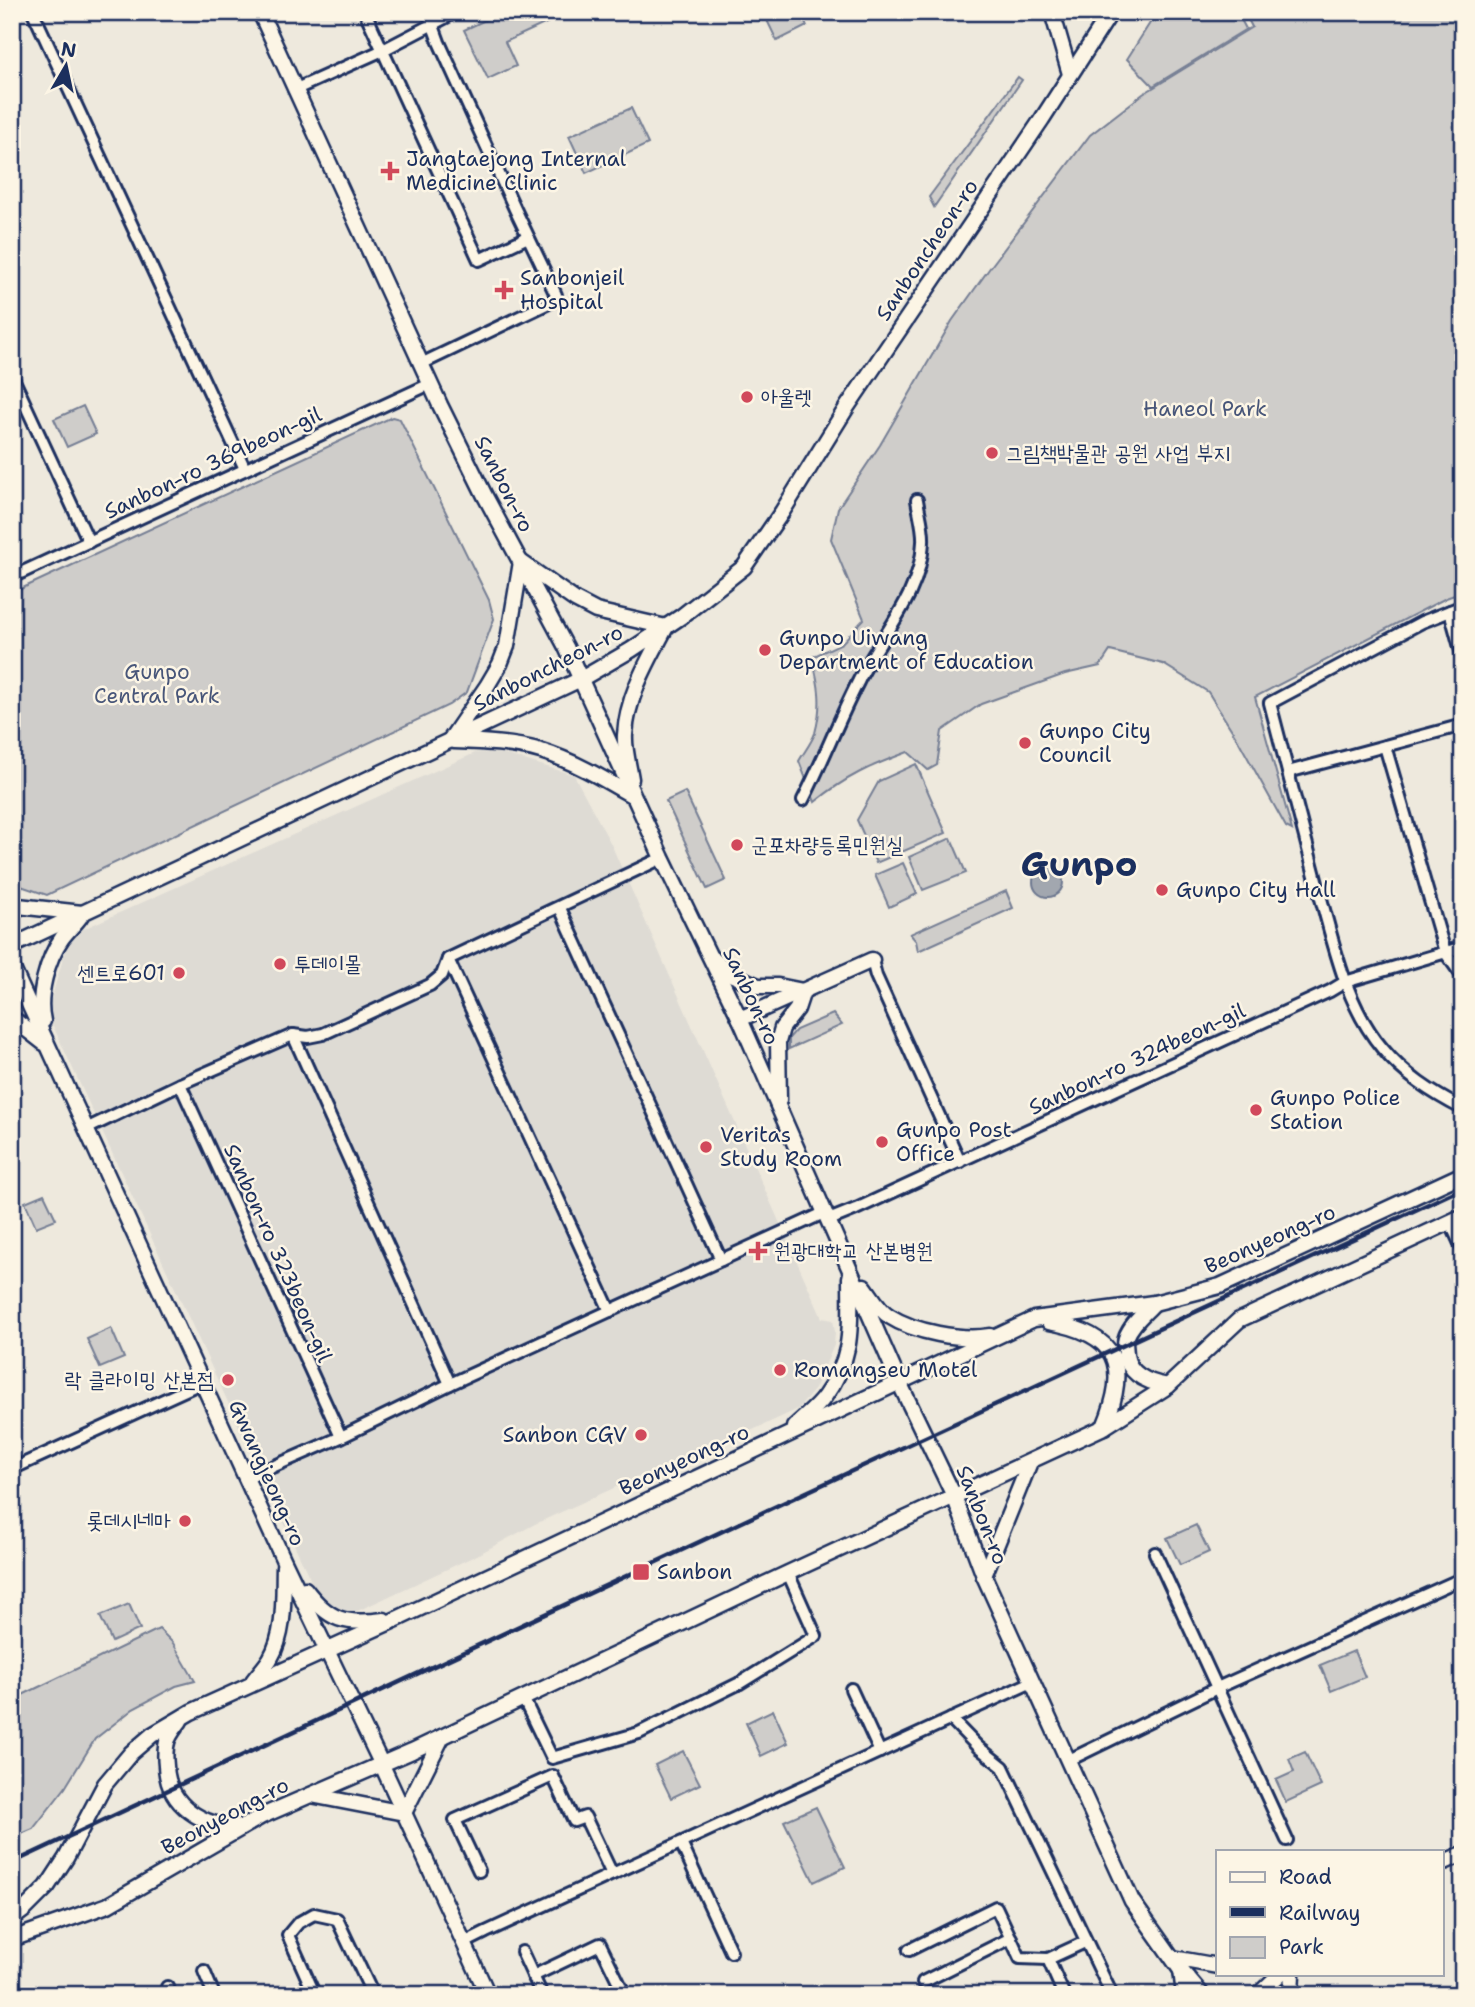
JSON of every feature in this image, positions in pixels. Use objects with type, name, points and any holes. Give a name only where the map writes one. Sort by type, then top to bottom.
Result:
[{"type":"street","points":[[33,12],[245,469]]},
{"type":"street","name":"Sanbon-ro","points":[[260,12],[430,384],[566,647],[633,796],[740,1019],[899,1382],[954,1496],[984,1576],[1100,1834],[1132,1901],[1202,1995]]},
{"type":"street","points":[[365,12],[479,260],[528,237]]},
{"type":"street","points":[[421,364],[555,300],[556,295],[428,12]]},
{"type":"street","points":[[294,90],[383,50],[456,12]]},
{"type":"street","points":[[1052,12],[1070,74]]},
{"type":"street","name":"Sanboncheon-ro","points":[[12,946],[580,679],[632,650],[729,581],[753,556],[847,407],[1111,12]]},
{"type":"street","points":[[12,376],[89,542]]},
{"type":"street","name":"Sanbon-ro 369beon-gil","points":[[12,577],[430,384]]},
{"type":"street","points":[[803,800],[858,681],[916,580],[923,541],[917,500]]},
{"type":"street","points":[[449,741],[500,664],[507,646],[521,562],[575,600],[596,611],[666,627],[637,683],[628,717],[625,736],[633,796]]},
{"type":"street","points":[[1463,606],[1422,622],[1270,703],[1345,982],[1381,1048],[1417,1082],[1463,1109]]},
{"type":"street","points":[[1450,611],[1463,658]]},
{"type":"street","points":[[1288,772],[1463,725]]},
{"type":"street","points":[[449,741],[496,743],[541,751],[588,770],[633,796]]},
{"type":"street","points":[[1385,746],[1445,952],[1463,977]]},
{"type":"street","points":[[86,1129],[180,1084],[293,1035],[308,1037],[323,1034],[430,985],[442,975],[448,959],[662,858]]},
{"type":"street","points":[[12,904],[84,913]]},
{"type":"street","points":[[560,908],[721,1260]]},
{"type":"street","points":[[49,1046],[40,1007],[45,975],[61,939],[84,913]]},
{"type":"street","name":"Sanbon-ro 324beon-gil","points":[[827,1216],[856,1209],[1345,982],[1463,947]]},
{"type":"street","points":[[709,956],[733,975],[758,986],[778,986],[803,991]]},
{"type":"street","points":[[448,959],[610,1311]]},
{"type":"street","points":[[740,1019],[872,960],[876,976],[960,1162]]},
{"type":"street","name":"Gwangjeong-ro","points":[[12,967],[284,1561],[328,1649],[488,1995]]},
{"type":"street","points":[[779,1108],[778,1042],[782,1028],[797,1009],[803,991]]},
{"type":"street","points":[[12,1018],[49,1046]]},
{"type":"street","points":[[293,1035],[450,1384]]},
{"type":"street","name":"Sanbon-ro 323beon-gil","points":[[180,1084],[341,1437]]},
{"type":"street","name":"Beonyeong-ro","points":[[12,1919],[47,1888],[105,1784],[131,1753],[152,1735],[182,1716],[399,1618],[1034,1319],[1154,1303],[1220,1286],[1463,1174]]},
{"type":"street","points":[[247,1478],[721,1260],[827,1216]]},
{"type":"street","points":[[1456,1219],[1463,1250]]},
{"type":"street","name":"Beonyeong-ro","points":[[12,1939],[108,1905],[262,1816],[442,1737],[1104,1427],[1168,1386],[1239,1320],[1456,1219]]},
{"type":"street","points":[[850,1269],[886,1315],[905,1324],[954,1336],[978,1338],[1001,1335]]},
{"type":"street","points":[[786,1435],[824,1399],[841,1372],[850,1339],[850,1269]]},
{"type":"street","points":[[1154,1303],[1134,1323],[1124,1341],[1127,1362],[1138,1376],[1153,1384],[1168,1386]]},
{"type":"street","points":[[1034,1319],[1071,1326],[1100,1340],[1114,1357],[1118,1381],[1114,1403],[1104,1427]]},
{"type":"street","points":[[12,1469],[203,1382]]},
{"type":"street","points":[[984,1576],[1030,1462]]},
{"type":"street","points":[[1155,1553],[1287,1840]]},
{"type":"street","points":[[284,1561],[315,1602],[332,1617],[359,1623],[399,1618]]},
{"type":"street","points":[[251,1683],[271,1657],[279,1635],[284,1561]]},
{"type":"street","points":[[523,1698],[552,1758],[639,1733],[740,1683],[816,1636],[788,1573]]},
{"type":"street","points":[[1069,1760],[1217,1688],[1462,1580]]},
{"type":"street","points":[[464,1943],[1032,1682]]},
{"type":"street","points":[[851,1689],[880,1752]]},
{"type":"street","points":[[182,1716],[168,1739],[165,1756],[170,1786],[181,1804],[195,1816],[226,1827],[241,1827]]},
{"type":"street","points":[[951,1719],[978,1747],[1003,1767],[1112,1995]]},
{"type":"street","points":[[309,1795],[404,1813],[442,1737]]},
{"type":"street","points":[[479,1871],[454,1819],[553,1776],[574,1821],[585,1817],[612,1874]]},
{"type":"street","points":[[681,1843],[731,1952]]},
{"type":"street","points":[[1444,1862],[1463,1854]]},
{"type":"street","points":[[909,1950],[996,1907],[1020,1958],[1048,1959],[1085,1942]]},
{"type":"street","points":[[313,1991],[288,1935],[298,1923],[314,1914],[337,1919],[373,1995]]},
{"type":"street","points":[[923,1982],[1011,1938]]},
{"type":"street","points":[[533,1976],[600,1944],[622,1989]]},
{"type":"street","points":[[522,1952],[542,1995]]},
{"type":"street","points":[[1048,1959],[1064,1995]]},
{"type":"street","points":[[1184,1995],[1177,1963],[1216,1966]]},
{"type":"street","points":[[204,1971],[214,1995]]},
{"type":"street","points":[[1258,1995],[1278,1976]]},
{"type":"street","points":[[1292,1976],[1292,1995]]},
{"type":"shaded area","points":[[494,751],[574,775],[611,844],[822,1318],[833,1320],[834,1345],[815,1389],[798,1409],[658,1474],[638,1477],[535,1524],[477,1555],[349,1615],[319,1598],[47,1013],[70,935],[475,753]]},
{"type":"shaded area","points":[[1048,867],[1058,872],[1063,882],[1058,892],[1048,897],[1038,892],[1033,882],[1038,872]]},
{"type":"green space","points":[[502,12],[549,12],[553,20],[505,42],[516,66],[488,79],[464,30]]},
{"type":"green space","points":[[773,12],[800,12],[807,26],[777,41],[765,16]]},
{"type":"green space","points":[[1157,12],[1237,12],[1246,29],[1153,86],[1127,59]]},
{"type":"green space","name":"Haneol Park","points":[[1244,12],[1463,12],[1463,592],[1446,598],[1255,697],[1292,830],[1286,827],[1208,692],[1163,664],[1110,651],[1100,666],[1065,674],[981,704],[942,731],[937,765],[928,770],[908,752],[859,772],[815,802],[799,761],[814,736],[819,713],[818,685],[812,657],[842,643],[864,619],[831,539],[838,508],[880,445],[952,321],[1090,135],[1143,94],[1252,27]]},
{"type":"green space","points":[[1018,77],[1022,80],[934,207],[929,197]]},
{"type":"green space","points":[[631,108],[648,144],[586,173],[569,136]]},
{"type":"green space","points":[[83,406],[96,434],[67,447],[54,419]]},
{"type":"green space","name":"Gunpo Central Park","points":[[392,417],[400,419],[489,600],[494,619],[467,692],[449,705],[47,895],[12,883],[12,593]]},
{"type":"green space","points":[[916,764],[946,833],[876,863],[857,820],[879,781]]},
{"type":"green space","points":[[685,792],[726,880],[707,889],[666,801]]},
{"type":"green space","points":[[951,838],[966,873],[923,890],[909,857]]},
{"type":"green space","points":[[903,863],[917,894],[889,907],[875,875]]},
{"type":"green space","points":[[1006,891],[1013,908],[918,951],[916,941],[910,934]]},
{"type":"green space","points":[[833,1014],[842,1025],[789,1049],[789,1038],[796,1030]]},
{"type":"green space","points":[[44,1194],[56,1219],[36,1227],[25,1202]]},
{"type":"green space","points":[[111,1328],[124,1358],[100,1368],[87,1339]]},
{"type":"green space","points":[[1196,1525],[1209,1552],[1180,1565],[1167,1538]]},
{"type":"green space","points":[[129,1604],[140,1629],[112,1642],[100,1616]]},
{"type":"green space","points":[[159,1629],[173,1643],[195,1681],[176,1686],[133,1709],[95,1739],[65,1788],[33,1829],[12,1838],[12,1700]]},
{"type":"green space","points":[[1354,1651],[1365,1677],[1331,1691],[1320,1665]]},
{"type":"green space","points":[[773,1710],[788,1743],[761,1756],[746,1723]]},
{"type":"green space","points":[[683,1751],[700,1784],[671,1798],[655,1765]]},
{"type":"green space","points":[[1305,1752],[1321,1786],[1286,1802],[1276,1780],[1294,1772],[1289,1759]]},
{"type":"green space","points":[[816,1807],[845,1867],[814,1882],[784,1821]]},
{"type":"railway","points":[[12,1863],[1463,1188]]},
{"type":"place","name":"Jangtaejong Internal Medicine Clinic","points":[[390,171]]},
{"type":"place","name":"Sanbonjeil Hospital","points":[[504,290]]},
{"type":"place","name":"아울렛","points":[[747,397]]},
{"type":"place","name":"그림책박물관 공원 사업 부지","points":[[992,453]]},
{"type":"place","name":"Gunpo Uiwang Department of Education","points":[[765,650]]},
{"type":"place","name":"Gunpo City Council","points":[[1025,743]]},
{"type":"place","name":"군포차량등록민원실","points":[[737,845]]},
{"type":"place","name":"Gunpo City Hall","points":[[1162,890]]},
{"type":"place","name":"투데이몰","points":[[280,964]]},
{"type":"place","name":"센트로601","points":[[179,973]]},
{"type":"place","name":"Gunpo Police Station","points":[[1256,1110]]},
{"type":"place","name":"Gunpo Post Office","points":[[882,1142]]},
{"type":"place","name":"Veritas Study Room","points":[[706,1147]]},
{"type":"place","name":"원광대학교 산본병원","points":[[758,1251]]},
{"type":"place","name":"Romangseu Motel","points":[[780,1370]]},
{"type":"place","name":"락 클라이밍 산본점","points":[[228,1380]]},
{"type":"place","name":"Sanbon CGV","points":[[641,1435]]},
{"type":"place","name":"롯데시네마","points":[[185,1521]]},
{"type":"place","name":"Sanbon","points":[[641,1572]]},
{"type":"district","name":"Gunpo","points":[[1079,863]]}]
